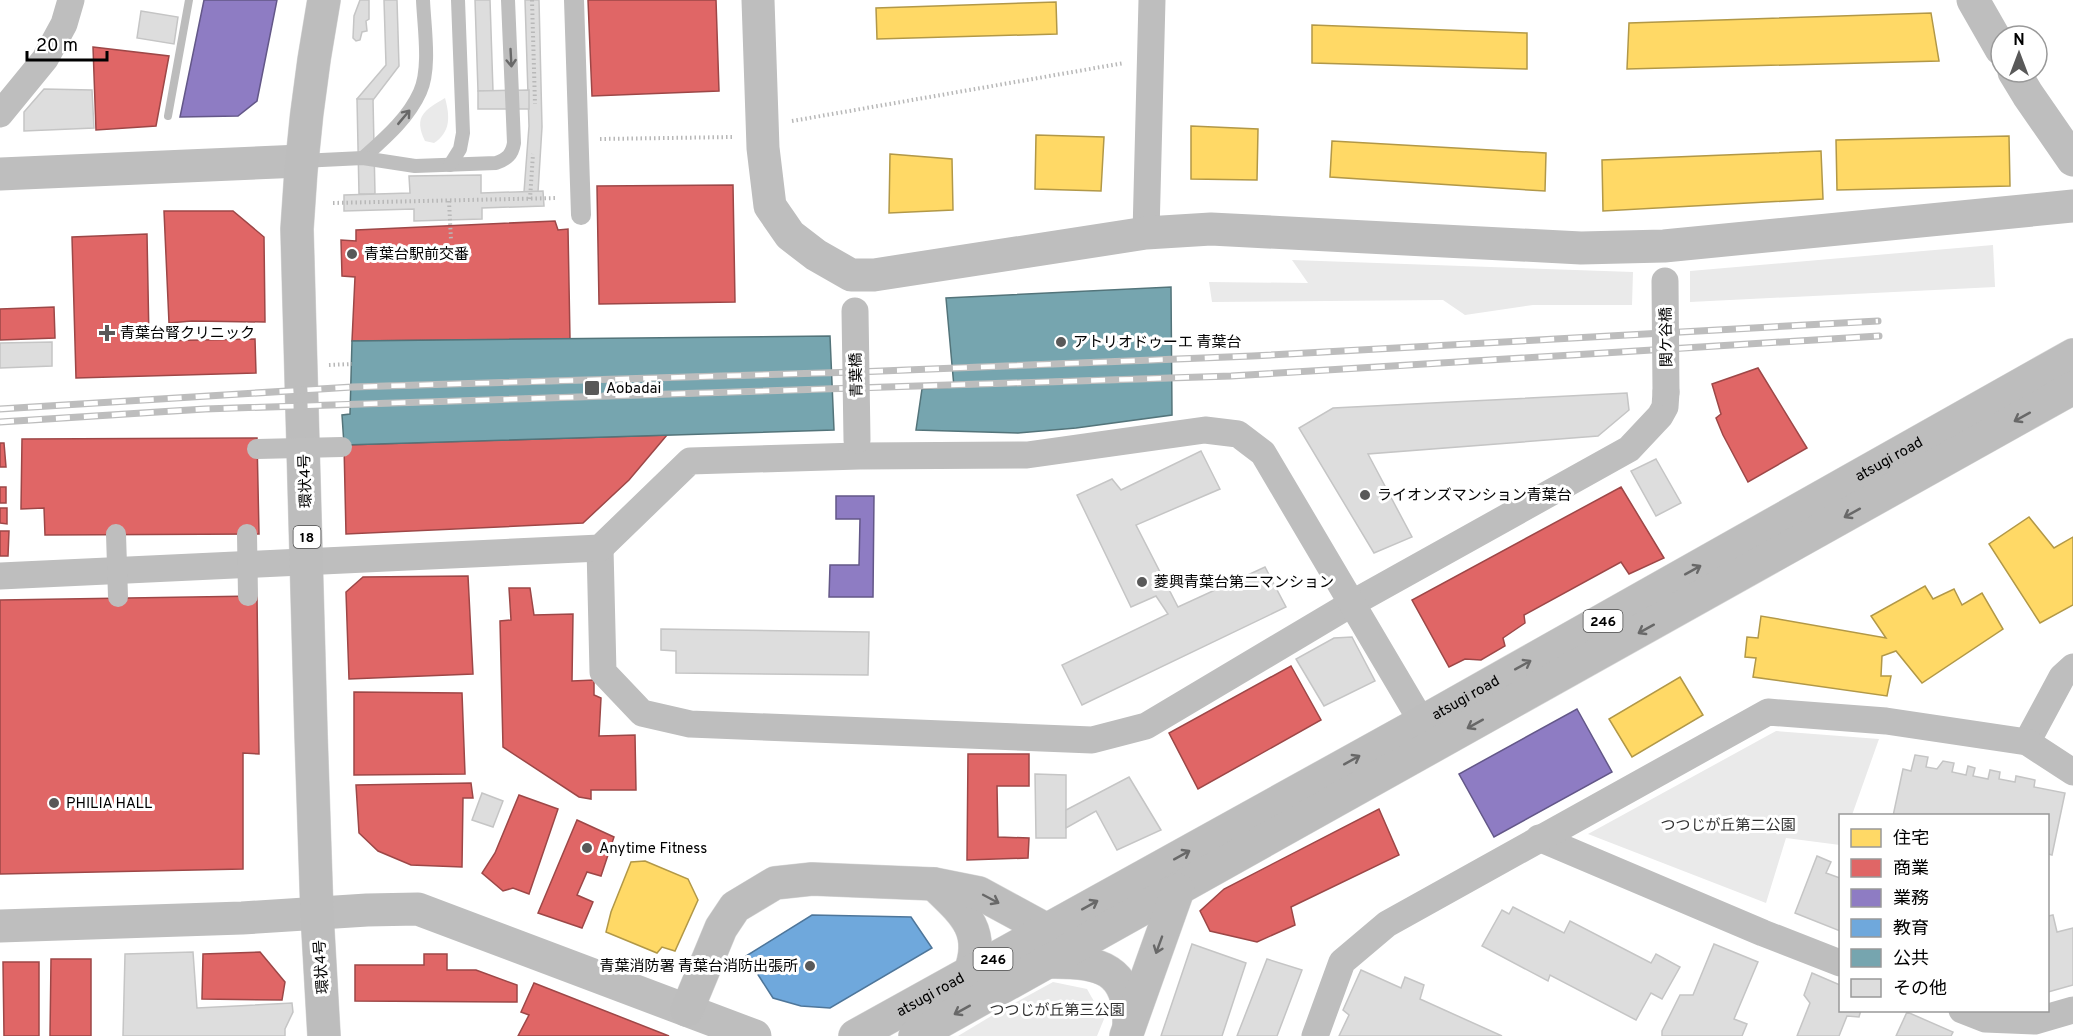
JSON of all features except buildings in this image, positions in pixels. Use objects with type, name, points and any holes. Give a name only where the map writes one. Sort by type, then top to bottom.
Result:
[{"type":"main road","name":"環状4号","points":[[324,0],[311,73],[301,160],[297,229],[317,914],[324,1036]]},
{"type":"main road","name":"atsugi road","points":[[855,1036],[1422,722],[2073,356]]},
{"type":"main road","name":"atsugi road","points":[[915,1036],[2073,388]]},
{"type":"main road","points":[[687,1010],[721,928],[735,907],[775,883],[812,879],[934,884],[979,892],[1047,930]]},
{"type":"main road","points":[[934,884],[960,909],[973,928],[976,944],[975,959],[970,972]]},
{"type":"main road","points":[[1128,1032],[1178,890]]},
{"type":"main road","points":[[1049,962],[1082,961],[1109,970],[1123,988],[1130,1006],[1128,1032]]},
{"type":"street","points":[[0,114],[45,59],[64,24],[71,0]]},
{"type":"street","points":[[574,0],[581,206]]},
{"type":"street","points":[[758,0],[763,148],[770,206],[790,235],[816,255],[851,275],[874,275],[1146,233],[1211,229],[1581,248],[1665,246],[2073,206]]},
{"type":"street","points":[[1146,233],[1152,0]]},
{"type":"street","points":[[1973,0],[1989,28]]},
{"type":"street","points":[[2021,84],[2073,160]]},
{"type":"street","points":[[0,174],[301,160]]},
{"type":"street","name":"関ケ谷橋","points":[[600,548],[603,672],[642,713],[690,724],[1092,740],[1146,726],[1351,604],[1629,449],[1660,416],[1665,407],[1665,246]]},
{"type":"street","name":"青葉橋","points":[[851,275],[855,311],[858,448]]},
{"type":"street","points":[[0,576],[600,548],[690,460],[858,448],[1027,455],[1205,430],[1238,434],[1263,453],[1422,722]]},
{"type":"street","points":[[257,449],[342,447]]},
{"type":"street","points":[[116,534],[118,597]]},
{"type":"street","points":[[247,534],[249,596]]},
{"type":"street","points":[[2026,742],[2062,677],[2073,667]]},
{"type":"street","points":[[1315,1036],[1342,962],[1387,924],[1768,712],[1886,721],[2026,742],[2073,772]]},
{"type":"street","points":[[1539,838],[1763,933],[1839,963]]},
{"type":"street","points":[[0,926],[418,909],[755,1036]]},
{"type":"street","points":[[1965,1012],[1985,1019],[2035,1021],[2073,1010]]},
{"type":"lane","points":[[363,158],[409,112],[421,91],[425,69],[423,0]]},
{"type":"lane","points":[[450,165],[460,149],[463,134],[458,0]]},
{"type":"lane","points":[[301,160],[363,158],[415,166],[496,163],[507,159],[513,151],[514,132],[508,0]]},
{"type":"path","points":[[782,123],[1151,58]]},
{"type":"path","points":[[578,139],[745,137]]},
{"type":"path","points":[[449,201],[451,240]]},
{"type":"path","points":[[333,203],[449,201],[581,206]]},
{"type":"path","points":[[328,365],[352,364]]},
{"type":"green space","points":[[445,98],[448,123],[444,134],[434,143],[425,141],[420,125],[423,115]]},
{"type":"green space","points":[[1993,245],[1995,287],[1690,302],[1690,271]]},
{"type":"green space","points":[[1292,260],[1633,272],[1632,305],[1533,305],[1465,315],[1443,300],[1212,302],[1209,282],[1308,283]]},
{"type":"green space","name":"つつじが丘第二公園","points":[[1776,731],[1879,739],[1852,814],[1839,814],[1839,845],[1786,838],[1766,903],[1588,834]]},
{"type":"green space","name":"つつじが丘第三公園","points":[[1053,982],[1087,989],[1104,1019],[1097,1036],[958,1036],[998,1012]]},
{"type":"waterway","points":[[168,116],[189,0]]},
{"type":"railway","points":[[857,388],[857,372],[1252,356],[1878,321]]},
{"type":"railway","points":[[0,422],[205,409],[1231,376],[1879,336]]},
{"type":"railway","points":[[0,409],[352,387],[856,372],[857,379]]},
{"type":"place","name":"青葉台駅前交番","points":[[352,254]]},
{"type":"place","name":"青葉台腎クリニック","points":[[107,333]]},
{"type":"place","name":"アトリオドゥーエ 青葉台","points":[[1061,342]]},
{"type":"place","name":"Aobadai","points":[[592,388]]},
{"type":"place","name":"ライオンズマンション青葉台","points":[[1365,495]]},
{"type":"place","name":"菱興青葉台第二マンション","points":[[1142,582]]},
{"type":"place","name":"PHILIA HALL","points":[[54,803]]},
{"type":"place","name":"Anytime Fitness","points":[[587,848]]},
{"type":"place","name":"青葉消防署 青葉台消防出張所","points":[[810,966]]}]
